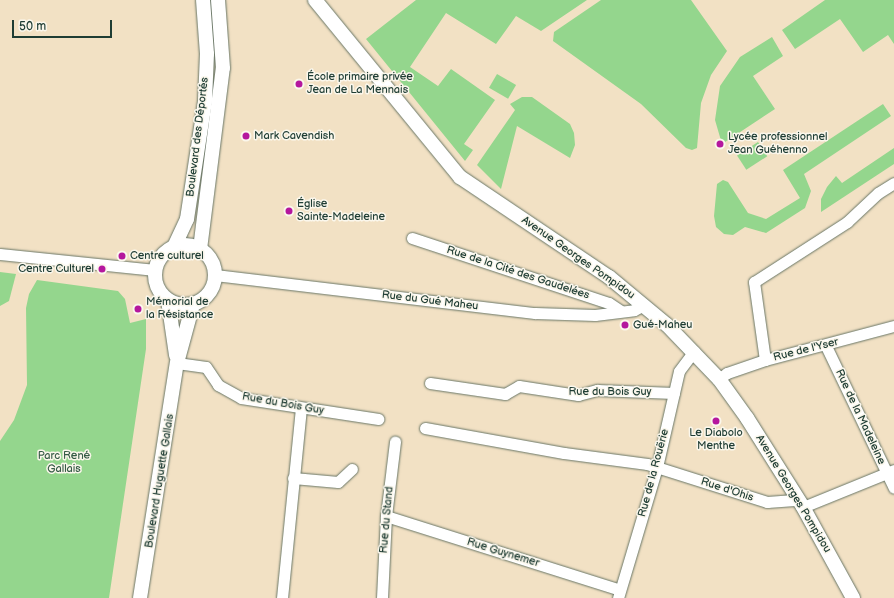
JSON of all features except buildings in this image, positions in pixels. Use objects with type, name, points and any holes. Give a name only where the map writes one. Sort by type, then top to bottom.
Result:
[{"type":"street","name":"Boulevard des Déportés","points":[[174,247],[187,219],[205,101],[207,54],[203,0]]},
{"type":"street","name":"Boulevard des Déportés","points":[[200,249],[223,68],[218,0]]},
{"type":"street","name":"Avenue Georges Pompidou","points":[[315,0],[460,177],[609,277],[644,305],[694,351],[719,379],[747,418],[800,504],[853,598]]},
{"type":"street","points":[[766,360],[754,282],[847,222],[878,193],[894,183]]},
{"type":"street","name":"Rue de la Cité des Gaudelées","points":[[412,238],[609,303],[622,311]]},
{"type":"street","points":[[183,245],[200,249],[208,256],[215,275],[209,293],[193,304],[180,304],[168,300],[158,286],[155,270],[162,256],[174,247],[183,245]]},
{"type":"street","points":[[0,254],[155,270]]},
{"type":"street","name":"Rue du Gué Maheu","points":[[215,275],[535,313],[581,316],[622,311],[644,305]]},
{"type":"street","name":"Boulevard Huguette Gallais","points":[[168,300],[177,363]]},
{"type":"street","name":"Boulevard Huguette Gallais","points":[[140,598],[177,363],[193,304]]},
{"type":"street","name":"Rue de l'Yser","points":[[719,379],[727,373],[766,360],[826,346],[894,326]]},
{"type":"street","name":"Rue de la Madeleine","points":[[826,346],[890,472],[894,488]]},
{"type":"street","name":"Rue de la Rouërie","points":[[619,594],[657,467],[679,370],[694,351]]},
{"type":"street","name":"Rue du Bois Guy","points":[[177,363],[206,367],[218,385],[241,398],[378,419]]},
{"type":"street","name":"Rue du Bois Guy","points":[[430,383],[505,394],[519,386],[578,395],[597,390],[674,393]]},
{"type":"street","points":[[282,598],[301,408]]},
{"type":"street","points":[[425,428],[657,467]]},
{"type":"street","name":"Rue du Stand","points":[[382,598],[386,516],[395,442]]},
{"type":"street","name":"Rue d'Ohis","points":[[657,467],[766,502],[800,504],[890,472]]},
{"type":"street","points":[[293,478],[338,482],[352,469]]},
{"type":"street","name":"Rue Guynemer","points":[[386,516],[619,594]]},
{"type":"green space","points":[[416,0],[587,0],[541,31],[516,16],[496,44],[446,13],[410,67],[438,86],[451,69],[495,100],[464,144],[473,150],[465,161],[366,39]]},
{"type":"green space","points":[[601,0],[691,0],[727,51],[711,75],[701,103],[697,148],[692,150],[686,148],[641,104],[553,41],[554,32]]},
{"type":"green space","points":[[825,0],[894,0],[894,44],[888,35],[863,52],[840,19],[795,49],[782,30]]},
{"type":"green space","points":[[772,37],[783,56],[753,76],[775,109],[722,144],[715,120],[720,86],[740,57]]},
{"type":"green space","points":[[497,74],[516,85],[508,99],[489,88]]},
{"type":"green space","points":[[522,97],[532,97],[570,124],[574,133],[575,145],[570,158],[517,126],[501,189],[477,165],[515,110],[510,104]]},
{"type":"green space","points":[[883,104],[891,116],[804,174],[811,191],[805,208],[766,233],[745,227],[733,235],[724,234],[716,227],[714,216],[717,184],[723,180],[728,182],[748,213],[766,219],[800,198],[783,170]]},
{"type":"green space","points":[[758,142],[767,156],[746,170],[737,156]]},
{"type":"green space","points":[[894,148],[894,164],[821,212],[821,199],[827,187],[836,176],[842,183]]},
{"type":"green space","points":[[0,272],[16,274],[9,301],[0,306]]},
{"type":"green space","name":"Parc René Gallais","points":[[37,280],[118,291],[125,299],[130,323],[146,319],[146,349],[109,598],[0,598],[0,441],[14,420],[27,385],[26,308],[29,294]]},
{"type":"place","name":"École primaire privée Jean de La Mennais","points":[[299,84]]},
{"type":"place","name":"Mark Cavendish","points":[[246,136]]},
{"type":"place","name":"Lycée professionnel Jean Guéhenno","points":[[720,144]]},
{"type":"place","name":"Église Sainte-Madeleine","points":[[289,211]]},
{"type":"place","name":"Centre culturel","points":[[122,256]]},
{"type":"place","name":"Centre Culturel","points":[[102,269]]},
{"type":"place","name":"Mémorial de la Résistance","points":[[138,309]]},
{"type":"place","name":"Gué-Maheu","points":[[625,325]]},
{"type":"place","name":"Le Diabolo Menthe","points":[[716,421]]}]
